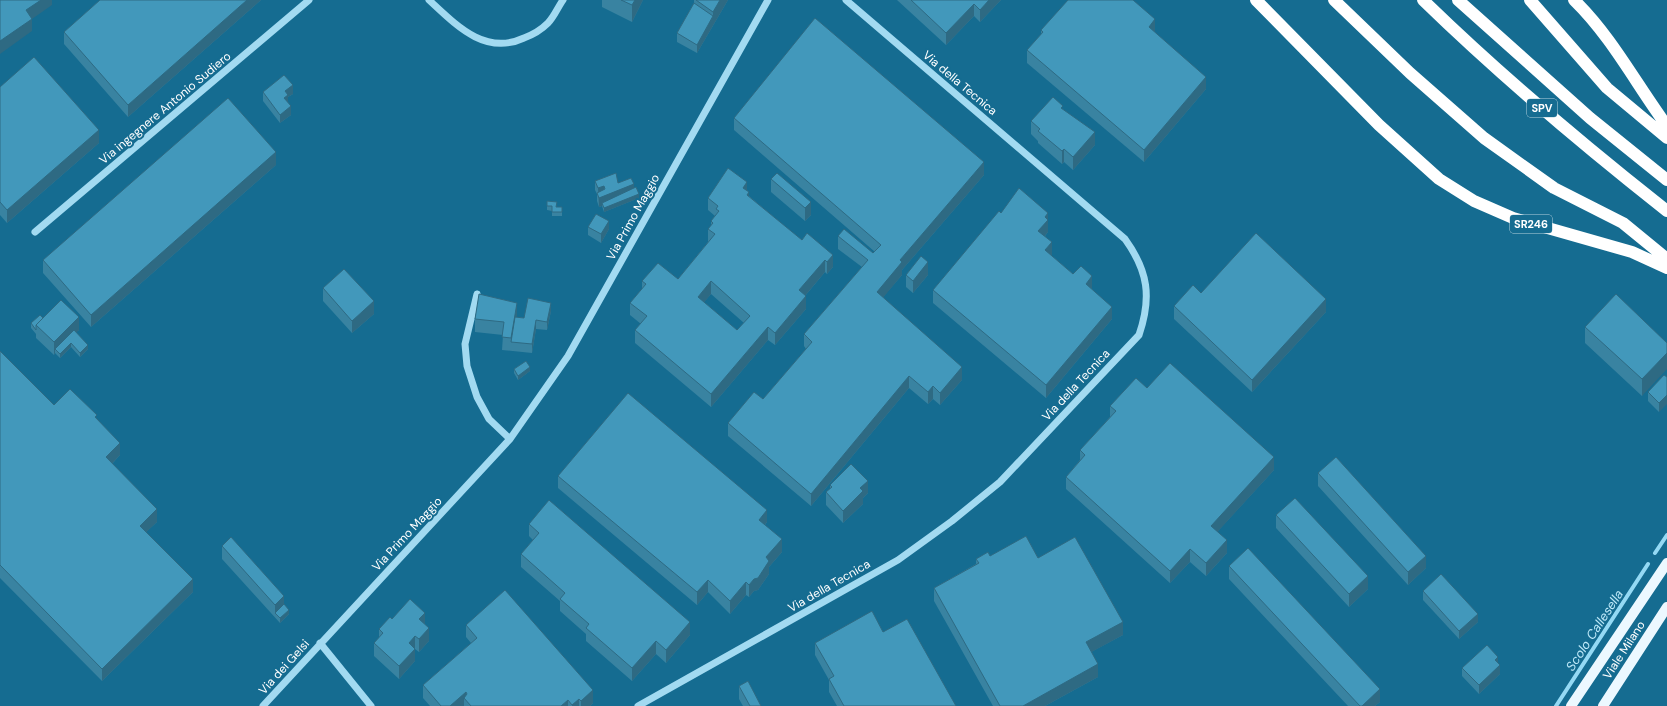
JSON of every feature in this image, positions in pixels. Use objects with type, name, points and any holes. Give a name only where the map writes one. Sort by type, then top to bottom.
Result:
[{"type":"highway","name":"SR246","points":[[1256,0],[1379,125],[1439,179],[1474,201],[1513,218],[1632,252],[1667,268]]},
{"type":"highway","points":[[1334,0],[1410,73],[1484,138],[1554,188],[1622,224],[1667,258]]},
{"type":"highway","name":"SPV","points":[[1423,0],[1556,120],[1667,211]]},
{"type":"highway","name":"SPV","points":[[1458,0],[1590,118],[1667,180]]},
{"type":"highway","points":[[1530,0],[1607,88],[1667,138]]},
{"type":"highway","points":[[1574,0],[1607,37],[1667,126]]},
{"type":"main road","name":"Viale Milano","points":[[1571,706],[1667,563]]},
{"type":"main road","name":"Viale Milano","points":[[1603,706],[1667,607]]},
{"type":"street","name":"Via ingegnere Antonio Sudiero","points":[[35,232],[309,0]]},
{"type":"street","points":[[429,0],[449,19],[476,38],[497,44],[518,41],[532,35],[548,23],[563,0]]},
{"type":"street","name":"Via Primo Maggio","points":[[320,643],[510,439],[568,356],[768,0]]},
{"type":"street","name":"Via della Tecnica","points":[[638,706],[898,560],[952,521],[1000,482],[1139,335],[1144,319],[1147,296],[1145,277],[1136,255],[1125,239],[846,0]]},
{"type":"street","points":[[477,294],[465,344],[467,366],[477,397],[489,419],[510,439]]},
{"type":"street","points":[[320,643],[371,706]]},
{"type":"street","name":"Via dei Gelsi","points":[[264,706],[320,643]]},
{"type":"building","points":[[0,0],[41,0],[26,10],[32,19],[0,41]]},
{"type":"building","points":[[100,0],[247,0],[128,105],[64,32]]},
{"type":"building","points":[[621,0],[635,0],[632,5]]},
{"type":"building","points":[[696,0],[720,0],[713,12]]},
{"type":"building","points":[[911,0],[989,0],[980,10],[974,4],[946,33]]},
{"type":"building","points":[[1068,0],[1133,0],[1155,19],[1149,27],[1206,77],[1144,150],[1027,50],[1043,32],[1041,30]]},
{"type":"building","points":[[694,3],[713,16],[697,45],[677,33]]},
{"type":"building","points":[[815,18],[984,162],[900,260],[902,262],[877,292],[962,367],[940,393],[933,386],[928,392],[909,376],[811,494],[728,423],[754,392],[763,399],[812,342],[804,334],[868,260],[838,236],[844,229],[873,253],[881,245],[734,118]]},
{"type":"building","points":[[34,57],[99,130],[7,210],[0,202],[0,87]]},
{"type":"building","points":[[284,75],[293,85],[285,91],[288,95],[284,98],[291,106],[280,115],[263,92]]},
{"type":"building","points":[[1053,97],[1063,106],[1061,108],[1095,132],[1073,157],[1064,149],[1062,151],[1038,131],[1040,129],[1031,121]]},
{"type":"building","points":[[228,98],[276,152],[91,315],[43,260]]},
{"type":"building","points":[[728,168],[747,182],[743,188],[749,192],[747,195],[802,240],[807,233],[833,255],[827,262],[825,260],[799,290],[806,296],[775,333],[768,327],[711,394],[635,330],[647,316],[630,303],[646,284],[642,281],[658,263],[678,279],[715,234],[708,229],[713,223],[711,221],[719,211],[716,209],[718,206],[708,198]],"holes":[[[711,281],[750,316],[737,330],[698,297]]]},
{"type":"building","points":[[616,173],[618,183],[631,178],[634,184],[599,198],[597,193],[605,189],[604,186],[598,188],[595,181]]},
{"type":"building","points":[[777,173],[811,202],[805,208],[771,179]]},
{"type":"building","points":[[636,187],[639,194],[604,208],[602,203]]},
{"type":"building","points":[[1019,188],[1048,213],[1045,217],[1048,220],[1038,231],[1052,242],[1045,250],[1073,274],[1081,266],[1092,276],[1086,284],[1112,307],[1046,385],[933,290],[999,211],[1001,213]]},
{"type":"building","points":[[547,201],[557,202],[556,207],[562,207],[562,212],[552,212],[552,206],[547,206]]},
{"type":"building","points":[[596,214],[609,221],[601,234],[588,227]]},
{"type":"building","points":[[1256,233],[1326,299],[1252,380],[1174,306],[1193,285],[1201,293]]},
{"type":"building","points":[[921,256],[928,262],[913,281],[906,275]]},
{"type":"building","points":[[344,269],[374,301],[352,321],[323,288]]},
{"type":"building","points":[[479,294],[517,303],[511,338],[502,337],[504,322],[475,319]]},
{"type":"building","points":[[1616,294],[1667,343],[1667,353],[1642,379],[1585,327]]},
{"type":"building","points":[[528,298],[551,303],[547,322],[536,320],[532,344],[511,342],[515,317],[524,318]]},
{"type":"building","points":[[61,300],[79,317],[54,342],[36,325]]},
{"type":"building","points":[[40,315],[43,318],[36,325],[36,330],[31,323]]},
{"type":"building","points":[[74,330],[88,345],[80,353],[71,343],[60,354],[55,349]]},
{"type":"building","points":[[0,351],[54,405],[70,389],[97,415],[95,417],[120,443],[106,457],[157,509],[140,526],[193,579],[102,669],[0,565]]},
{"type":"building","points":[[526,361],[530,367],[518,376],[514,369]]},
{"type":"building","points":[[1170,363],[1274,457],[1211,526],[1227,540],[1206,563],[1190,549],[1170,571],[1066,477],[1085,455],[1080,450],[1116,411],[1110,406],[1136,378],[1147,388]]},
{"type":"building","points":[[1664,375],[1667,377],[1667,395],[1659,403],[1648,392]]},
{"type":"building","points":[[628,393],[767,510],[759,520],[782,539],[766,557],[769,561],[758,578],[754,579],[749,585],[746,582],[730,601],[708,580],[697,592],[558,476]]},
{"type":"building","points":[[1336,457],[1426,556],[1408,572],[1318,473]]},
{"type":"building","points":[[851,464],[868,481],[860,488],[863,491],[843,511],[826,492],[832,487],[830,485]]},
{"type":"building","points":[[1295,498],[1368,576],[1349,594],[1276,515]]},
{"type":"building","points":[[549,500],[690,622],[666,650],[656,641],[632,668],[586,628],[589,624],[560,599],[565,593],[521,554],[539,533],[529,524]]},
{"type":"building","points":[[1026,536],[1038,558],[1075,537],[1123,622],[1086,642],[1098,664],[1023,706],[1000,706],[934,588],[979,563],[976,559],[988,552],[990,556]]},
{"type":"building","points":[[231,537],[284,596],[275,605],[222,546]]},
{"type":"building","points":[[1248,548],[1380,689],[1362,706],[1360,706],[1229,566]]},
{"type":"building","points":[[1441,574],[1478,614],[1459,631],[1423,591]]},
{"type":"building","points":[[505,590],[593,690],[581,701],[579,699],[572,705],[568,700],[561,706],[471,706],[464,698],[467,694],[466,692],[450,706],[441,706],[423,685],[477,638],[466,625]]},
{"type":"building","points":[[410,599],[425,613],[419,619],[429,628],[419,639],[415,636],[409,643],[415,649],[399,666],[374,643],[383,633],[379,629],[390,617],[392,619]]},
{"type":"building","points":[[284,604],[289,610],[280,618],[275,613]]},
{"type":"building","points":[[872,611],[883,632],[907,619],[956,706],[844,706],[829,679],[834,676],[815,643]]},
{"type":"building","points":[[1487,645],[1498,657],[1495,660],[1500,665],[1479,685],[1462,668]]},
{"type":"building","points":[[748,681],[761,706],[750,706],[739,686]]},
{"type":"waterway","name":"Scolo Callesella","points":[[1655,553],[1667,535]]},
{"type":"waterway","name":"Scolo Callesella","points":[[1556,706],[1648,564]]}]
